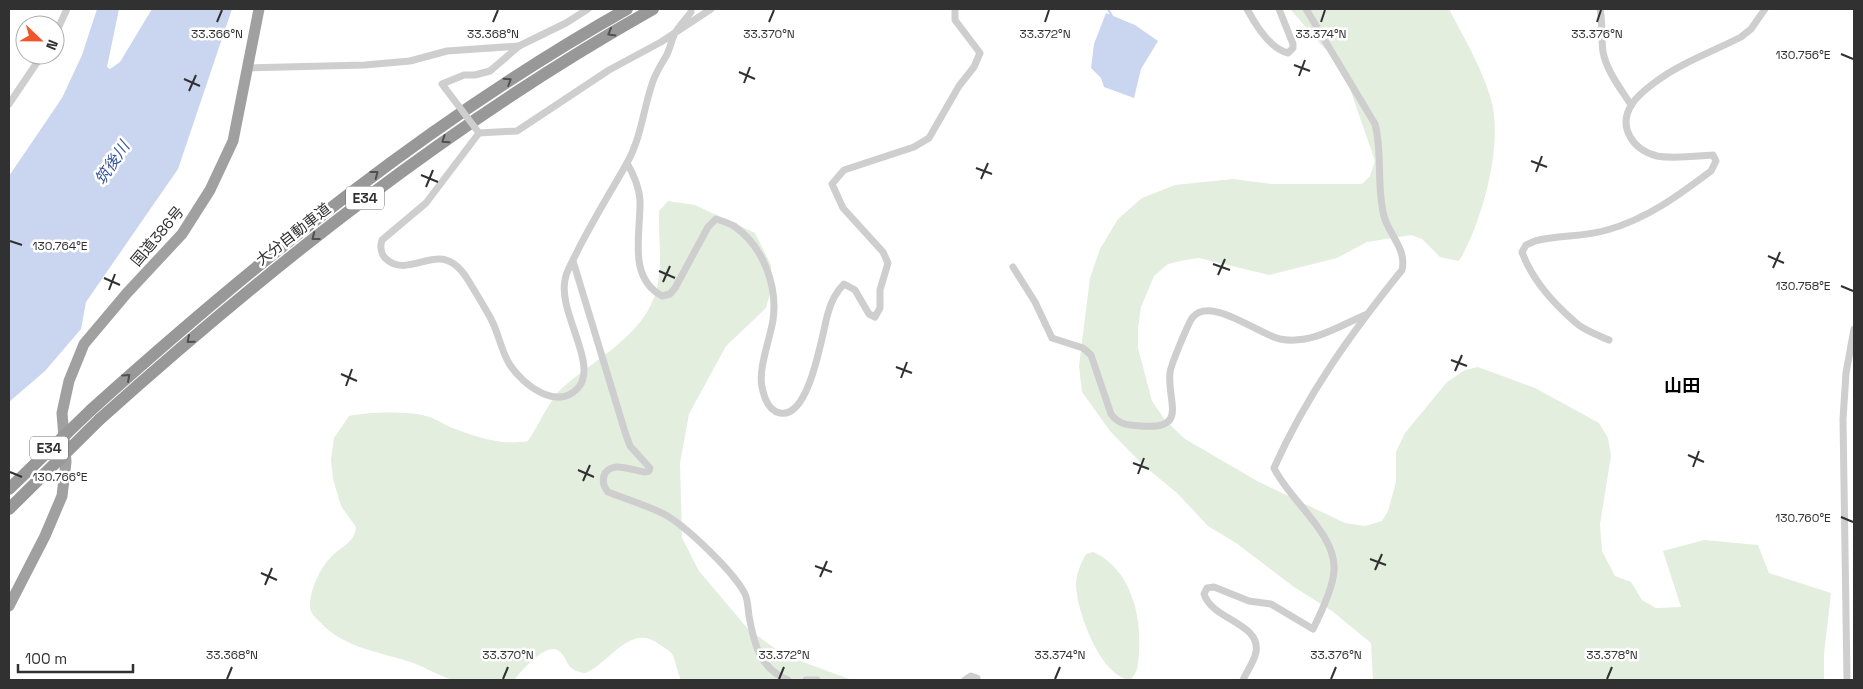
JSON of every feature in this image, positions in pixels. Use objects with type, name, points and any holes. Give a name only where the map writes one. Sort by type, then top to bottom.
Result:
[{"type":"highway","name":"国道386号","points":[[9,606],[45,536],[62,496],[66,462],[62,412],[69,381],[84,344],[127,293],[182,234],[210,190],[232,142],[259,9]]},
{"type":"highway","name":"大分自動車道","points":[[9,489],[91,410],[250,272],[361,184],[549,54],[627,9]]},
{"type":"highway","name":"大分自動車道","points":[[9,508],[100,419],[261,280],[371,194],[429,150],[543,74],[654,9]]},
{"type":"street","points":[[478,133],[442,84],[464,75],[475,75],[490,71],[519,46],[566,23],[588,9]]},
{"type":"street","points":[[478,133],[517,132],[609,70],[675,33],[711,9]]},
{"type":"street","points":[[627,164],[638,187],[640,200],[638,262],[644,280],[652,291],[662,296],[670,294],[708,227],[716,219],[734,226],[749,242],[765,265],[774,296],[773,319],[761,382],[766,400],[775,411],[780,414],[791,412],[799,404],[812,377],[828,312],[836,292],[844,284],[855,290],[869,314],[874,316],[880,308],[880,290],[888,262],[882,252],[843,208],[832,184],[844,170],[868,160],[914,147],[929,138],[936,129],[952,97],[974,68],[980,54],[956,20],[955,9]]},
{"type":"street","points":[[1247,9],[1254,22],[1278,49],[1288,53],[1293,48],[1293,44],[1279,9]]},
{"type":"street","points":[[1243,680],[1256,652],[1256,641],[1245,628],[1219,613],[1206,600],[1204,594],[1207,588],[1214,586],[1250,601],[1271,604],[1313,629],[1334,573],[1334,559],[1324,536],[1291,496],[1274,468],[1288,437],[1335,356],[1402,270],[1402,253],[1384,217],[1378,174],[1378,135],[1375,124],[1329,45],[1307,15],[1306,9]]},
{"type":"street","points":[[1600,9],[1603,23],[1603,52],[1612,74],[1632,105]]},
{"type":"street","points":[[1609,340],[1575,323],[1564,314],[1546,293],[1526,264],[1522,252],[1526,244],[1535,241],[1588,234],[1630,223],[1650,213],[1711,171],[1716,161],[1714,155],[1665,157],[1641,150],[1629,138],[1627,118],[1632,105],[1644,91],[1669,73],[1742,37],[1751,29],[1765,9]]},
{"type":"street","points":[[478,133],[426,203],[382,240],[380,245],[383,255],[389,262],[398,265],[414,265],[438,259],[456,265],[465,274],[492,321],[510,365],[530,386],[542,393],[555,397],[565,397],[577,390],[586,369],[564,298],[565,279],[590,225],[627,164],[641,131],[652,84],[675,33],[691,12]]},
{"type":"street","points":[[248,68],[366,66],[410,61],[448,52],[519,46]]},
{"type":"street","points":[[9,104],[35,65]]},
{"type":"street","points":[[573,261],[630,446],[650,468],[649,471],[645,472],[616,467],[606,472],[602,478],[603,487],[608,492],[664,514],[678,524],[715,558],[733,577],[745,594],[753,639],[759,655],[776,675],[788,680]]},
{"type":"street","points":[[1013,267],[1035,302],[1052,338],[1083,348],[1091,355],[1111,414],[1116,420],[1125,424],[1154,427],[1164,426],[1170,422],[1174,412],[1170,370],[1193,317],[1204,310],[1225,314],[1264,334],[1280,339],[1310,340],[1368,314]]},
{"type":"street","points":[[1847,680],[1843,419],[1846,373],[1854,329]]},
{"type":"street","points":[[965,680],[971,676],[977,678],[976,680]]},
{"type":"street","points":[[806,680],[817,680]]},
{"type":"green space","points":[[1290,9],[1449,9],[1483,76],[1491,99],[1495,138],[1493,160],[1483,205],[1468,245],[1459,261],[1440,257],[1422,239],[1411,235],[1367,242],[1337,258],[1269,275],[1199,258],[1168,264],[1154,276],[1141,307],[1138,328],[1138,348],[1152,401],[1165,420],[1185,439],[1259,482],[1345,523],[1365,526],[1382,521],[1388,511],[1396,482],[1396,452],[1405,433],[1447,382],[1465,370],[1478,367],[1535,388],[1599,423],[1608,438],[1611,456],[1600,524],[1602,551],[1615,576],[1631,582],[1642,600],[1656,608],[1681,607],[1663,551],[1704,540],[1758,545],[1769,573],[1831,593],[1824,654],[1824,680],[1373,680],[1371,643],[1332,611],[1294,587],[1236,543],[1208,526],[1177,493],[1143,465],[1110,431],[1082,392],[1079,366],[1090,278],[1100,249],[1118,219],[1142,198],[1175,185],[1233,179],[1272,184],[1362,184],[1370,176],[1375,161],[1341,63],[1334,53],[1324,48]]},
{"type":"green space","points":[[668,201],[695,205],[755,233],[771,265],[772,287],[766,308],[726,346],[689,414],[680,463],[682,538],[699,571],[748,629],[784,655],[852,680],[681,680],[671,653],[659,644],[648,639],[639,638],[629,641],[585,673],[574,670],[562,654],[554,649],[547,650],[534,659],[514,680],[461,681],[442,676],[416,664],[365,649],[340,638],[330,631],[312,613],[310,599],[314,585],[324,565],[351,540],[355,532],[356,527],[341,506],[333,479],[331,460],[334,438],[349,416],[387,413],[418,414],[459,431],[489,440],[508,442],[528,441],[557,393],[630,333],[651,305],[657,288],[660,269],[659,211]]},
{"type":"green space","points":[[1093,552],[1106,559],[1116,569],[1125,581],[1136,608],[1139,638],[1138,660],[1137,671],[1130,680],[1119,676],[1100,655],[1085,625],[1080,609],[1077,595],[1077,575],[1086,554]]},
{"type":"water","name":"筑後川","points":[[97,9],[119,9],[107,67],[110,69],[120,62],[152,9],[232,9],[178,169],[86,302],[81,329],[45,371],[9,402],[9,176],[62,98],[82,55]]},
{"type":"water","points":[[1106,13],[1135,25],[1158,41],[1141,69],[1134,98],[1104,87],[1101,78],[1091,68],[1094,44]]},
{"type":"waterway","points":[[1108,9],[1113,18]]},
{"type":"district","name":"山田","points":[[1682,385]]}]
